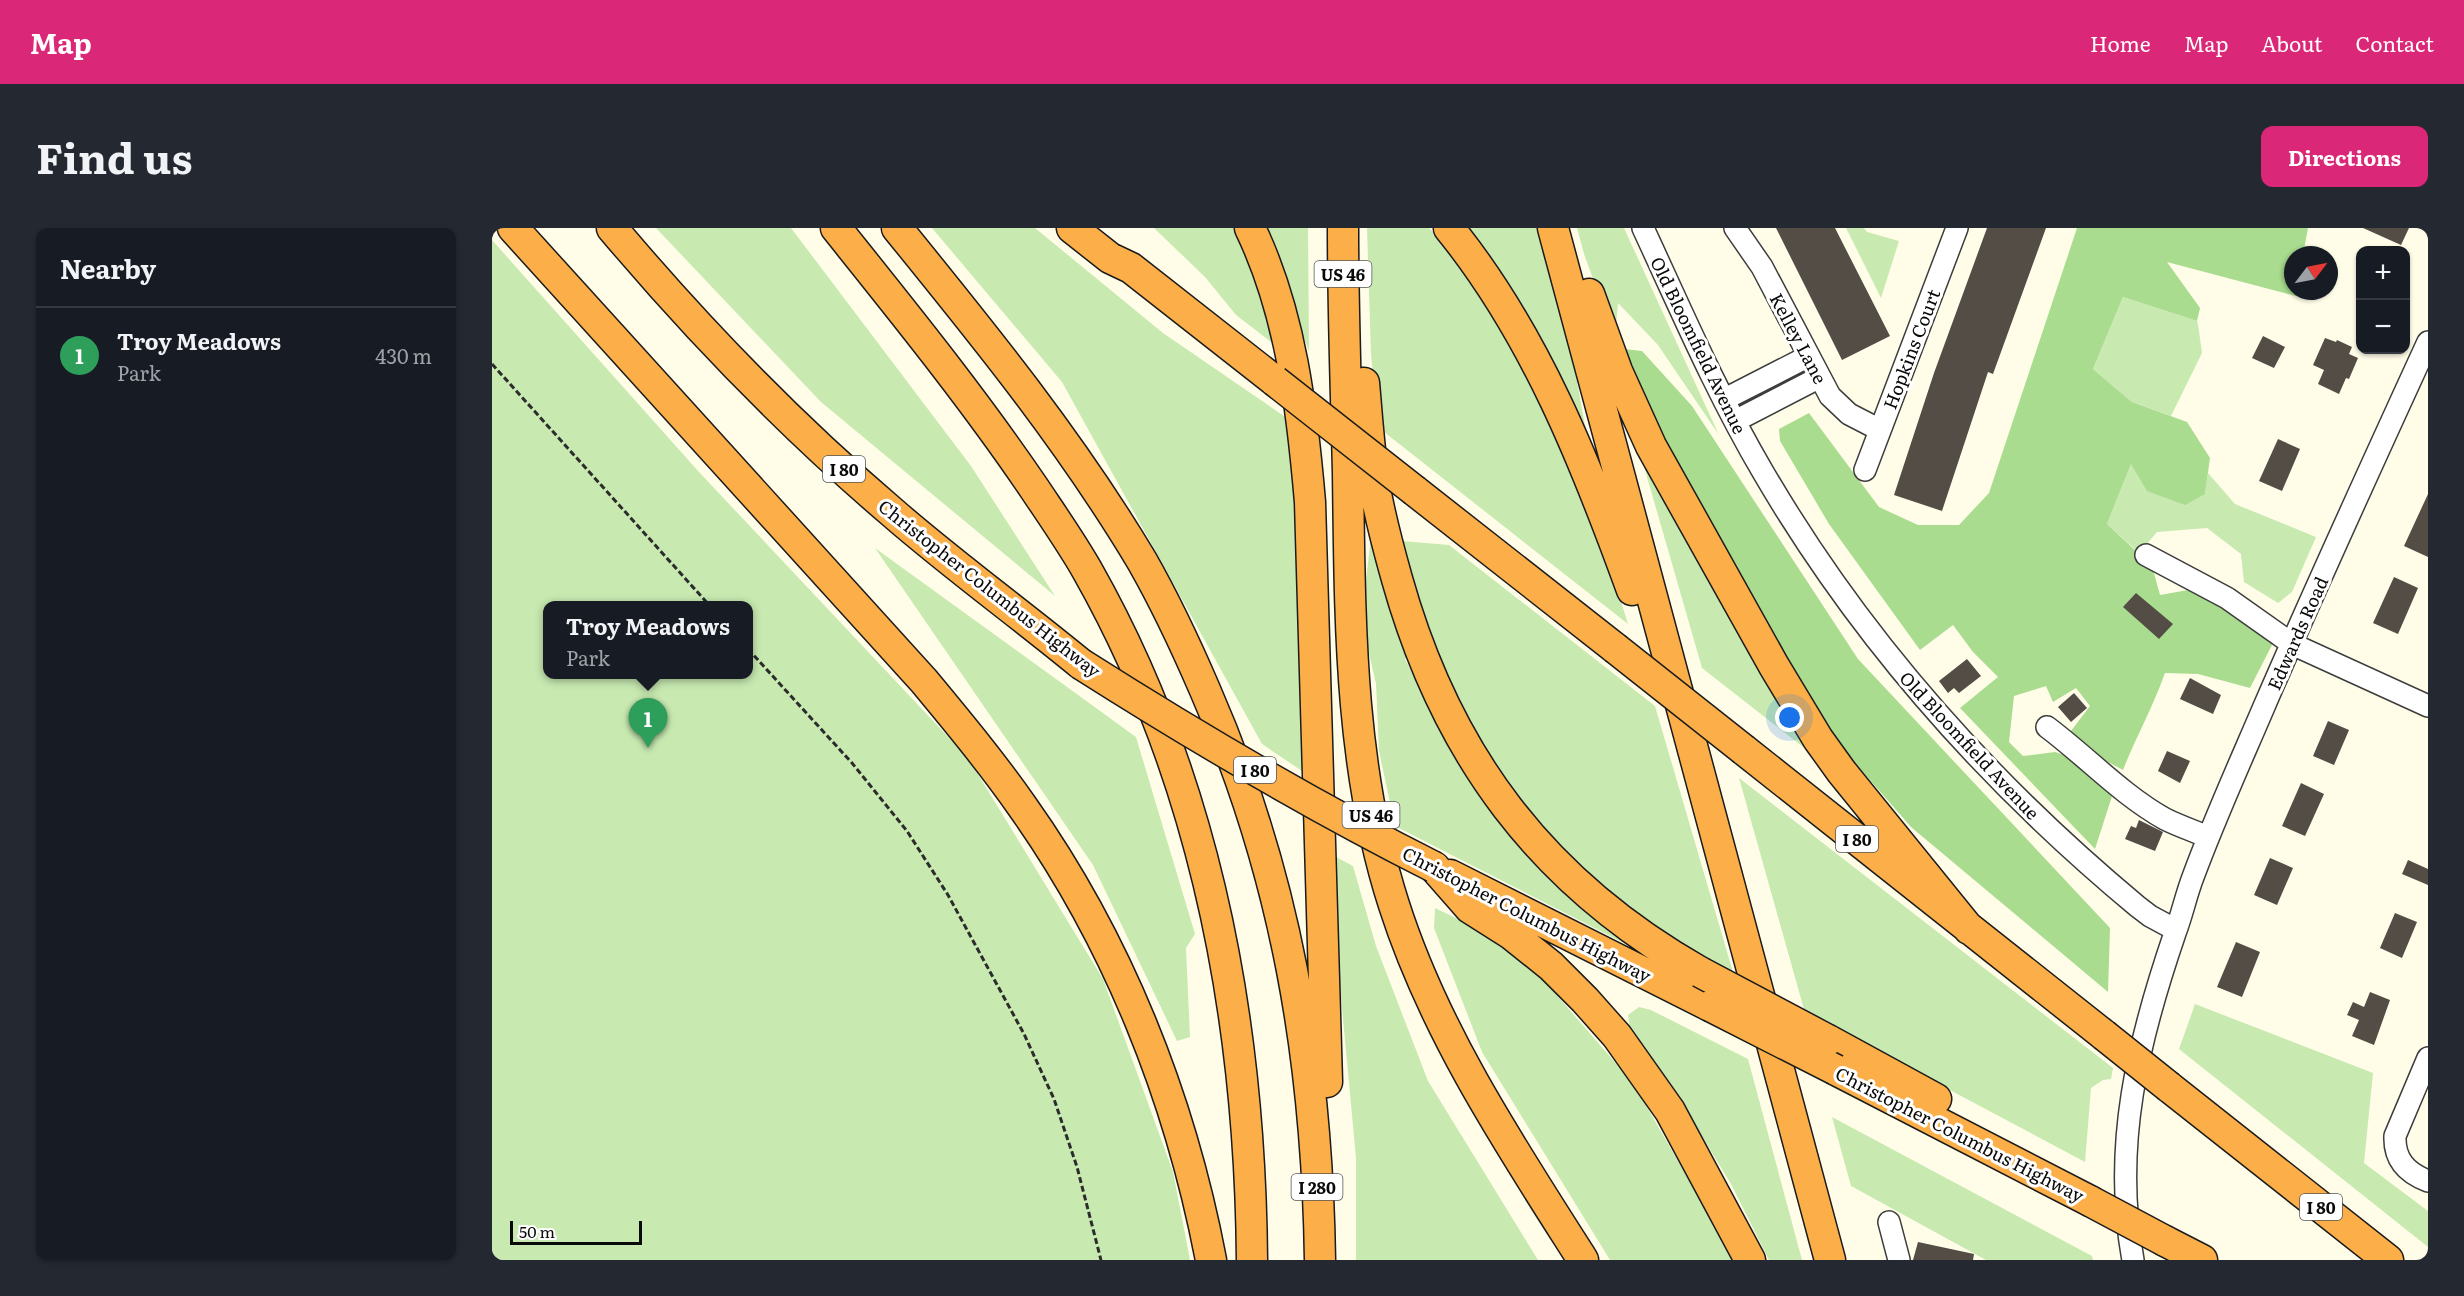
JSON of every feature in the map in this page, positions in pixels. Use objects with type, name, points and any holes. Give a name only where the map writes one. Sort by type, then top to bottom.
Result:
[{"type":"highway","points":[[513,228],[924,681],[1023,806],[1060,863],[1132,1001],[1163,1079],[1185,1147],[1211,1260]]},
{"type":"highway","name":"Christopher Columbus Highway","points":[[612,228],[714,343],[851,476],[933,547],[1081,664],[1306,800],[1836,1070],[2202,1260]]},
{"type":"highway","points":[[836,228],[1006,447],[1086,567],[1112,615],[1161,725],[1177,767],[1201,849],[1218,920],[1237,1028],[1246,1112],[1252,1260]]},
{"type":"highway","points":[[897,228],[1036,404],[1090,479],[1143,563],[1183,636],[1228,741],[1270,873],[1290,950],[1303,1022],[1313,1113]]},
{"type":"highway","name":"I 80","points":[[1072,228],[1110,258],[1131,268],[2388,1260]]},
{"type":"highway","points":[[1106,228],[1123,243],[1131,268]]},
{"type":"highway","points":[[1250,228],[1275,292],[1288,338],[1305,446],[1310,502],[1327,1091],[1313,1113]]},
{"type":"highway","name":"US 46","points":[[1343,228],[1347,531],[1355,693],[1361,755],[1371,814],[1387,881],[1416,964],[1456,1050],[1478,1090],[1583,1260]]},
{"type":"highway","points":[[1449,228],[1485,277],[1517,327],[1588,474],[1639,609],[1662,635]]},
{"type":"highway","points":[[1555,236],[1830,1260]]},
{"type":"highway","points":[[1555,236],[1577,260],[1617,371],[1656,455],[1791,695],[1841,771],[1969,929]]},
{"type":"highway","points":[[1343,320],[1360,342],[1374,481],[1392,562],[1414,636],[1432,681],[1457,732],[1477,766],[1512,814],[1568,875],[1629,928],[1659,949],[1982,1124],[2008,1159]]},
{"type":"highway","points":[[1434,867],[1470,908],[1511,934],[1551,966],[1617,1036],[1670,1111],[1750,1260]]},
{"type":"highway","name":"I 280","points":[[1313,1113],[1320,1260]]},
{"type":"street","name":"Old Bloomfield Avenue","points":[[1643,228],[1735,421],[1762,471],[1840,592],[1897,668],[2007,789],[2104,878],[2150,916],[2176,930]]},
{"type":"street","name":"Kelley Lane","points":[[1736,228],[1762,267],[1830,396],[1839,407],[1858,420],[1880,430]]},
{"type":"street","name":"Hopkins Court","points":[[1865,470],[1957,228]]},
{"type":"street","name":"Edwards Road","points":[[2176,930],[2208,837],[2428,342]]},
{"type":"street","points":[[1725,399],[1809,356]]},
{"type":"street","points":[[1735,421],[1820,377]]},
{"type":"street","points":[[2146,555],[2227,598],[2292,644],[2428,706]]},
{"type":"street","points":[[2047,727],[2136,800],[2166,819],[2208,837]]},
{"type":"street","points":[[2133,1260],[2125,1203],[2124,1150],[2128,1112],[2150,1012],[2176,930]]},
{"type":"street","points":[[2428,1058],[2395,1136],[2395,1148],[2406,1169],[2428,1181]]},
{"type":"street","points":[[1889,1222],[1899,1260]]},
{"type":"path","points":[[492,364],[705,601]]},
{"type":"path","points":[[753,655],[852,764],[907,831],[948,895],[1024,1034],[1054,1099],[1077,1167],[1101,1260]]},
{"type":"green space","points":[[656,228],[791,228],[971,466],[1055,596],[821,402]]},
{"type":"green space","points":[[932,228],[1035,228],[1163,333],[1297,425],[1305,773],[1262,744],[1062,382]]},
{"type":"green space","points":[[1154,228],[1240,228],[1280,349],[1236,315],[1205,277]]},
{"type":"green space","points":[[1262,228],[1308,228],[1309,351]]},
{"type":"green space","points":[[1367,228],[1429,228],[1444,242],[1512,338],[1599,532],[1628,624],[1379,428],[1371,355]]},
{"type":"green space","points":[[1463,228],[1538,228],[1574,365],[1587,437]]},
{"type":"green space","points":[[1577,228],[1624,228],[1719,435],[1658,345],[1618,303],[1615,339]]},
{"type":"green space","points":[[1846,228],[1864,228],[1867,232],[1899,241],[1881,298]]},
{"type":"green space","points":[[2077,228],[2308,228],[2305,246],[2284,246],[2284,293],[2167,262],[2200,308],[2197,321],[2123,297],[2093,369],[2132,402],[2187,422],[2210,458],[2205,494],[2185,505],[2147,491],[2131,464],[2107,524],[2152,566],[2160,595],[2211,586],[2275,639],[2250,688],[2198,674],[2165,673],[2123,770],[2093,754],[2071,731],[2090,706],[2076,688],[2053,702],[2046,686],[2014,696],[2009,742],[2023,756],[2055,752],[2080,760],[2113,793],[2095,849],[1960,708],[1998,677],[1973,652],[1953,625],[1920,650],[1829,524],[1780,441],[1779,429],[1809,413],[1879,507],[1918,525],[1959,525],[1989,493]]},
{"type":"green space","points":[[492,240],[699,472],[968,758],[1103,979],[1173,1172],[1190,1260],[492,1260]]},
{"type":"green space","points":[[2123,297],[2197,321],[2202,353],[2171,416],[2132,402],[2093,369]]},
{"type":"green space","points":[[1624,349],[1642,351],[1692,406],[1858,659],[2110,928],[2108,992],[1911,827],[1842,748],[1780,647],[1665,445]]},
{"type":"green space","points":[[1643,463],[1812,754],[1702,668]]},
{"type":"green space","points":[[2131,464],[2205,494],[2208,473],[2235,504],[2316,537],[2292,592],[2278,603],[2244,582],[2241,554],[2207,528],[2157,532],[2139,553],[2107,524]]},
{"type":"green space","points":[[1371,537],[1410,654],[1405,659],[1451,749],[1477,791],[1505,830],[1510,827],[1651,957],[1395,826],[1379,751],[1376,684],[1367,645],[1363,606]]},
{"type":"green space","points":[[1402,541],[1449,545],[1655,706],[1735,979],[1655,930],[1577,866],[1507,784],[1461,710],[1427,631]]},
{"type":"green space","points":[[875,548],[1136,737],[1195,934],[1186,948],[1190,1037],[1177,1041],[1093,865]]},
{"type":"green space","points":[[1739,778],[2113,1068],[2111,1079],[2103,1080],[2091,1088],[2085,1162],[1805,1013]]},
{"type":"green space","points":[[1336,857],[1353,866],[1376,946],[1428,1081],[1538,1260],[1356,1260],[1356,1158],[1338,965]]},
{"type":"green space","points":[[1435,908],[1475,927],[1541,977],[1633,1083],[1733,1260],[1610,1260],[1482,1052],[1434,928]]},
{"type":"green space","points":[[2195,1004],[2373,1073],[2364,1163],[2428,1211],[2428,1247],[2179,1049]]},
{"type":"green space","points":[[1639,1007],[1651,1010],[1748,1059],[1802,1260],[1769,1260],[1731,1184],[1681,1102],[1630,1029],[1628,1015]]},
{"type":"green space","points":[[1832,1117],[2092,1256],[2093,1260],[1986,1260],[1851,1186]]},
{"type":"building","points":[[1776,228],[1835,228],[1890,336],[1842,360]]},
{"type":"building","points":[[1987,228],[2046,228],[1993,374],[1988,372],[1942,511],[1894,495],[1934,373]]},
{"type":"building","points":[[2363,228],[2409,228],[2401,245]]},
{"type":"building","points":[[2263,336],[2285,347],[2274,368],[2252,358]]},
{"type":"building","points":[[2325,338],[2336,342],[2337,340],[2352,347],[2349,354],[2358,358],[2349,379],[2346,378],[2339,394],[2318,384],[2324,370],[2313,365]]},
{"type":"building","points":[[2278,439],[2300,449],[2282,491],[2259,481]]},
{"type":"building","points":[[2428,494],[2428,557],[2404,546]]},
{"type":"building","points":[[2394,577],[2418,588],[2398,634],[2373,623]]},
{"type":"building","points":[[2136,593],[2173,624],[2159,639],[2123,607]]},
{"type":"building","points":[[1967,659],[1981,676],[1959,693],[1954,688],[1948,693],[1939,681]]},
{"type":"building","points":[[2190,678],[2221,695],[2213,714],[2180,699]]},
{"type":"building","points":[[2074,693],[2087,708],[2071,722],[2058,707]]},
{"type":"building","points":[[2328,721],[2349,730],[2334,765],[2313,756]]},
{"type":"building","points":[[2167,751],[2190,761],[2180,783],[2158,771]]},
{"type":"building","points":[[2301,783],[2324,794],[2305,836],[2282,826]]},
{"type":"building","points":[[2139,820],[2163,832],[2155,851],[2125,839],[2131,826],[2136,828]]},
{"type":"building","points":[[2270,858],[2293,868],[2277,905],[2254,895]]},
{"type":"building","points":[[2408,860],[2428,869],[2428,885],[2402,874]]},
{"type":"building","points":[[2395,913],[2417,922],[2402,958],[2380,948]]},
{"type":"building","points":[[2236,942],[2260,952],[2242,997],[2217,987]]},
{"type":"building","points":[[2370,992],[2390,1000],[2374,1045],[2352,1036],[2359,1020],[2347,1015],[2353,1002],[2364,1007]]},
{"type":"building","points":[[1918,1242],[1974,1254],[1973,1260],[1913,1260]]},
{"type":"place","name":"Troy Meadows","points":[[648,748]]}]
